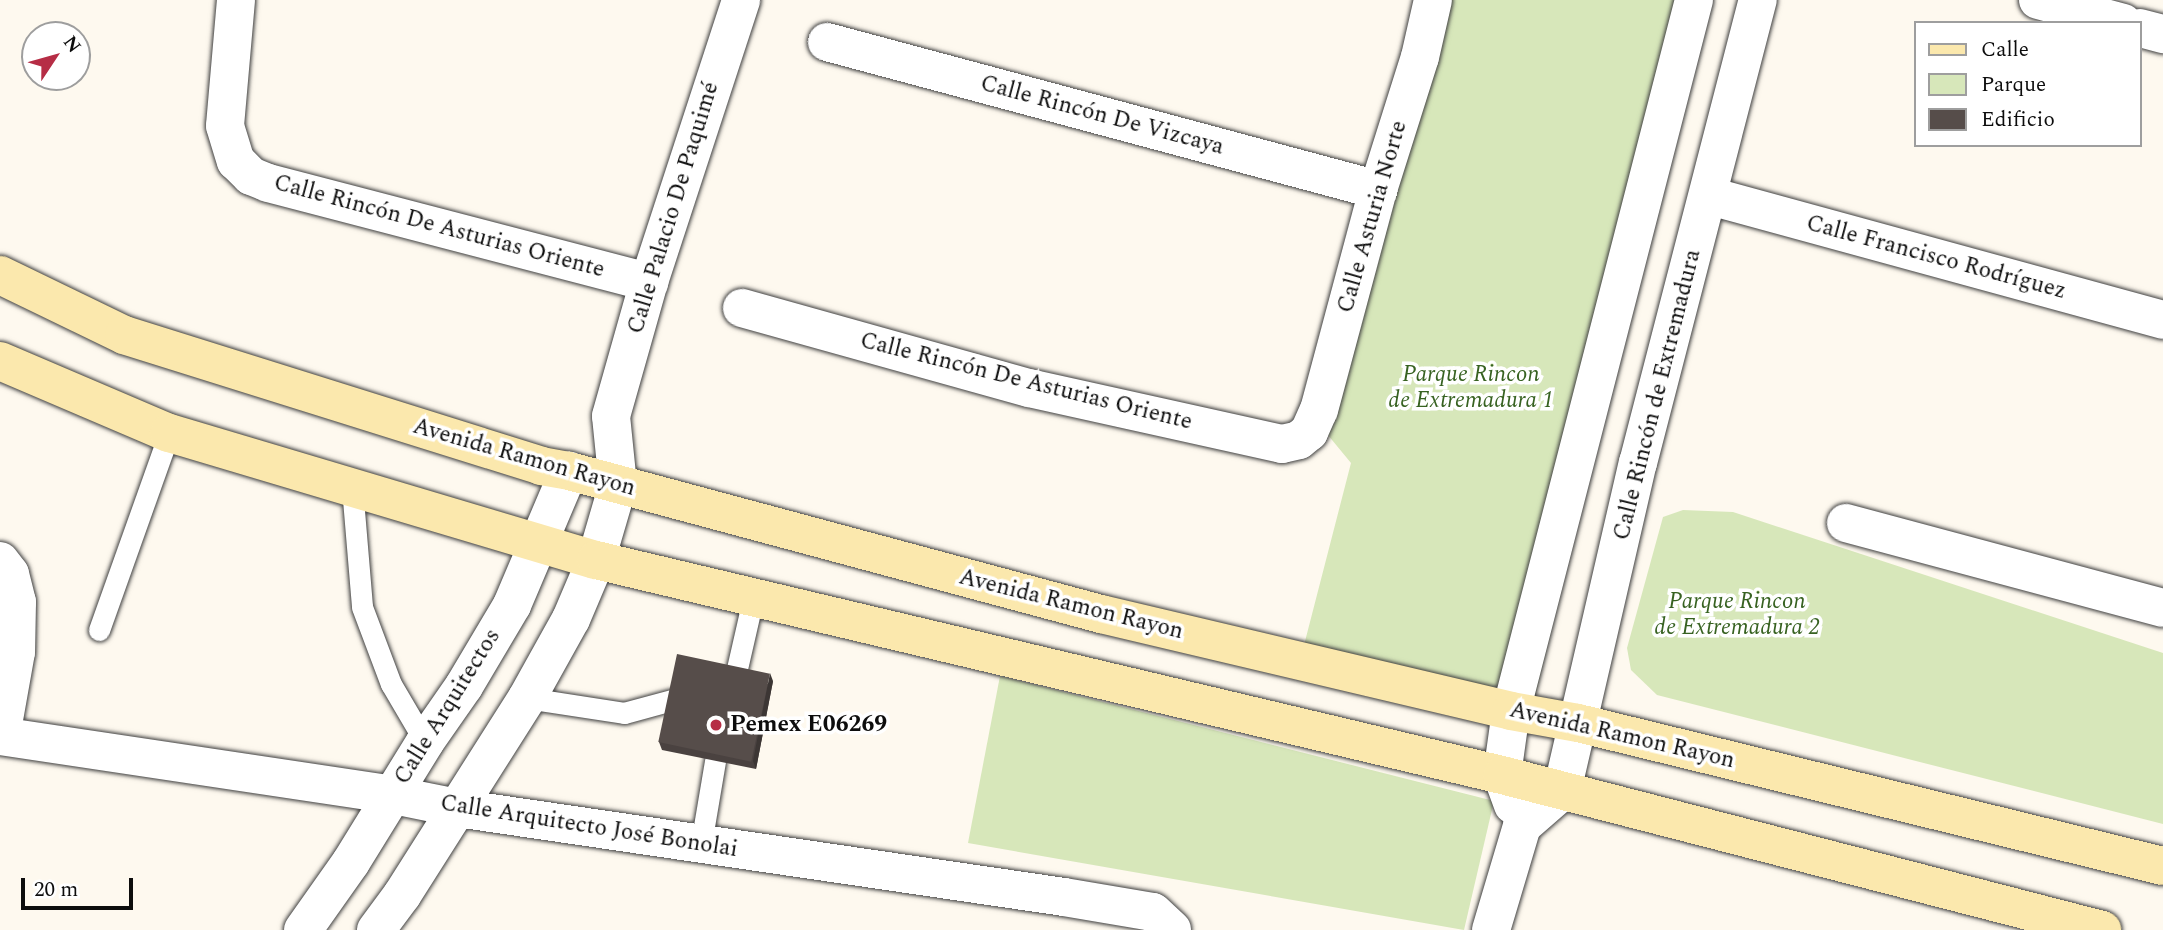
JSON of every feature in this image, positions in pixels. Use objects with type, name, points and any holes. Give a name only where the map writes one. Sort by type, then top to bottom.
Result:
[{"type":"main road","name":"Avenida Ramon Rayon","points":[[0,275],[124,335],[541,467],[569,471],[1114,617],[1511,711],[1578,723],[2163,866]]},
{"type":"main road","points":[[0,361],[169,433],[596,560],[1502,775],[2102,930]]},
{"type":"street","name":"Calle Rincón De Asturias Oriente","points":[[236,0],[225,126],[236,161],[251,176],[268,183],[649,282]]},
{"type":"street","name":"Calle Palacio De Paquimé","points":[[569,471],[611,416],[649,282],[741,0]]},
{"type":"street","name":"Calle Asturia Norte","points":[[1309,432],[1319,410],[1378,190],[1420,57],[1433,0]]},
{"type":"street","points":[[1522,826],[1502,775],[1511,711],[1694,0]]},
{"type":"street","name":"Calle Rincón de Extremadura","points":[[1562,791],[1638,463],[1710,196],[1758,0]]},
{"type":"street","points":[[2038,0],[2116,21]]},
{"type":"street","points":[[2142,28],[2163,34]]},
{"type":"street","name":"Calle Rincón De Vizcaya","points":[[827,43],[1378,190]]},
{"type":"street","name":"Calle Francisco Rodríguez","points":[[1710,196],[2163,320]]},
{"type":"street","name":"Calle Rincón De Asturias Oriente","points":[[742,308],[1028,388],[1282,444],[1298,440],[1309,432]]},
{"type":"street","name":"Calle Palacio De Paquimé","points":[[611,416],[618,485]]},
{"type":"street","name":"Calle Arquitectos","points":[[303,930],[351,862],[425,742],[464,686],[512,605],[569,471]]},
{"type":"street","points":[[376,930],[527,698],[571,619],[596,560],[618,485]]},
{"type":"street","points":[[1846,523],[2163,608]]},
{"type":"street","points":[[0,561],[10,573],[18,602],[16,652],[0,736]]},
{"type":"street","name":"Calle Arquitecto José Bonolai","points":[[0,736],[393,795],[457,808],[1153,912],[1172,930]]},
{"type":"street","points":[[1491,930],[1522,826],[1562,791]]},
{"type":"lane","points":[[99,630],[169,433]]},
{"type":"lane","points":[[352,487],[362,607],[391,684],[425,742]]},
{"type":"lane","points":[[736,673],[753,599]]},
{"type":"lane","points":[[527,698],[624,713],[672,700]]},
{"type":"lane","points":[[701,844],[715,761]]},
{"type":"green space","name":"Parque Rincon de Extremadura 1","points":[[1440,0],[1710,0],[1530,716],[1302,653],[1351,463],[1318,423]]},
{"type":"green space","name":"Parque Rincon de Extremadura 2","points":[[1683,510],[1733,512],[2163,653],[2163,824],[1657,695],[1631,670],[1627,648],[1663,517]]},
{"type":"green space","points":[[1000,676],[1494,801],[1464,930],[968,843]]},
{"type":"building","name":"Pemex E06269","points":[[677,654],[770,674],[751,762],[658,742]]},
{"type":"place","name":"Pemex E06269","points":[[716,725]]}]
